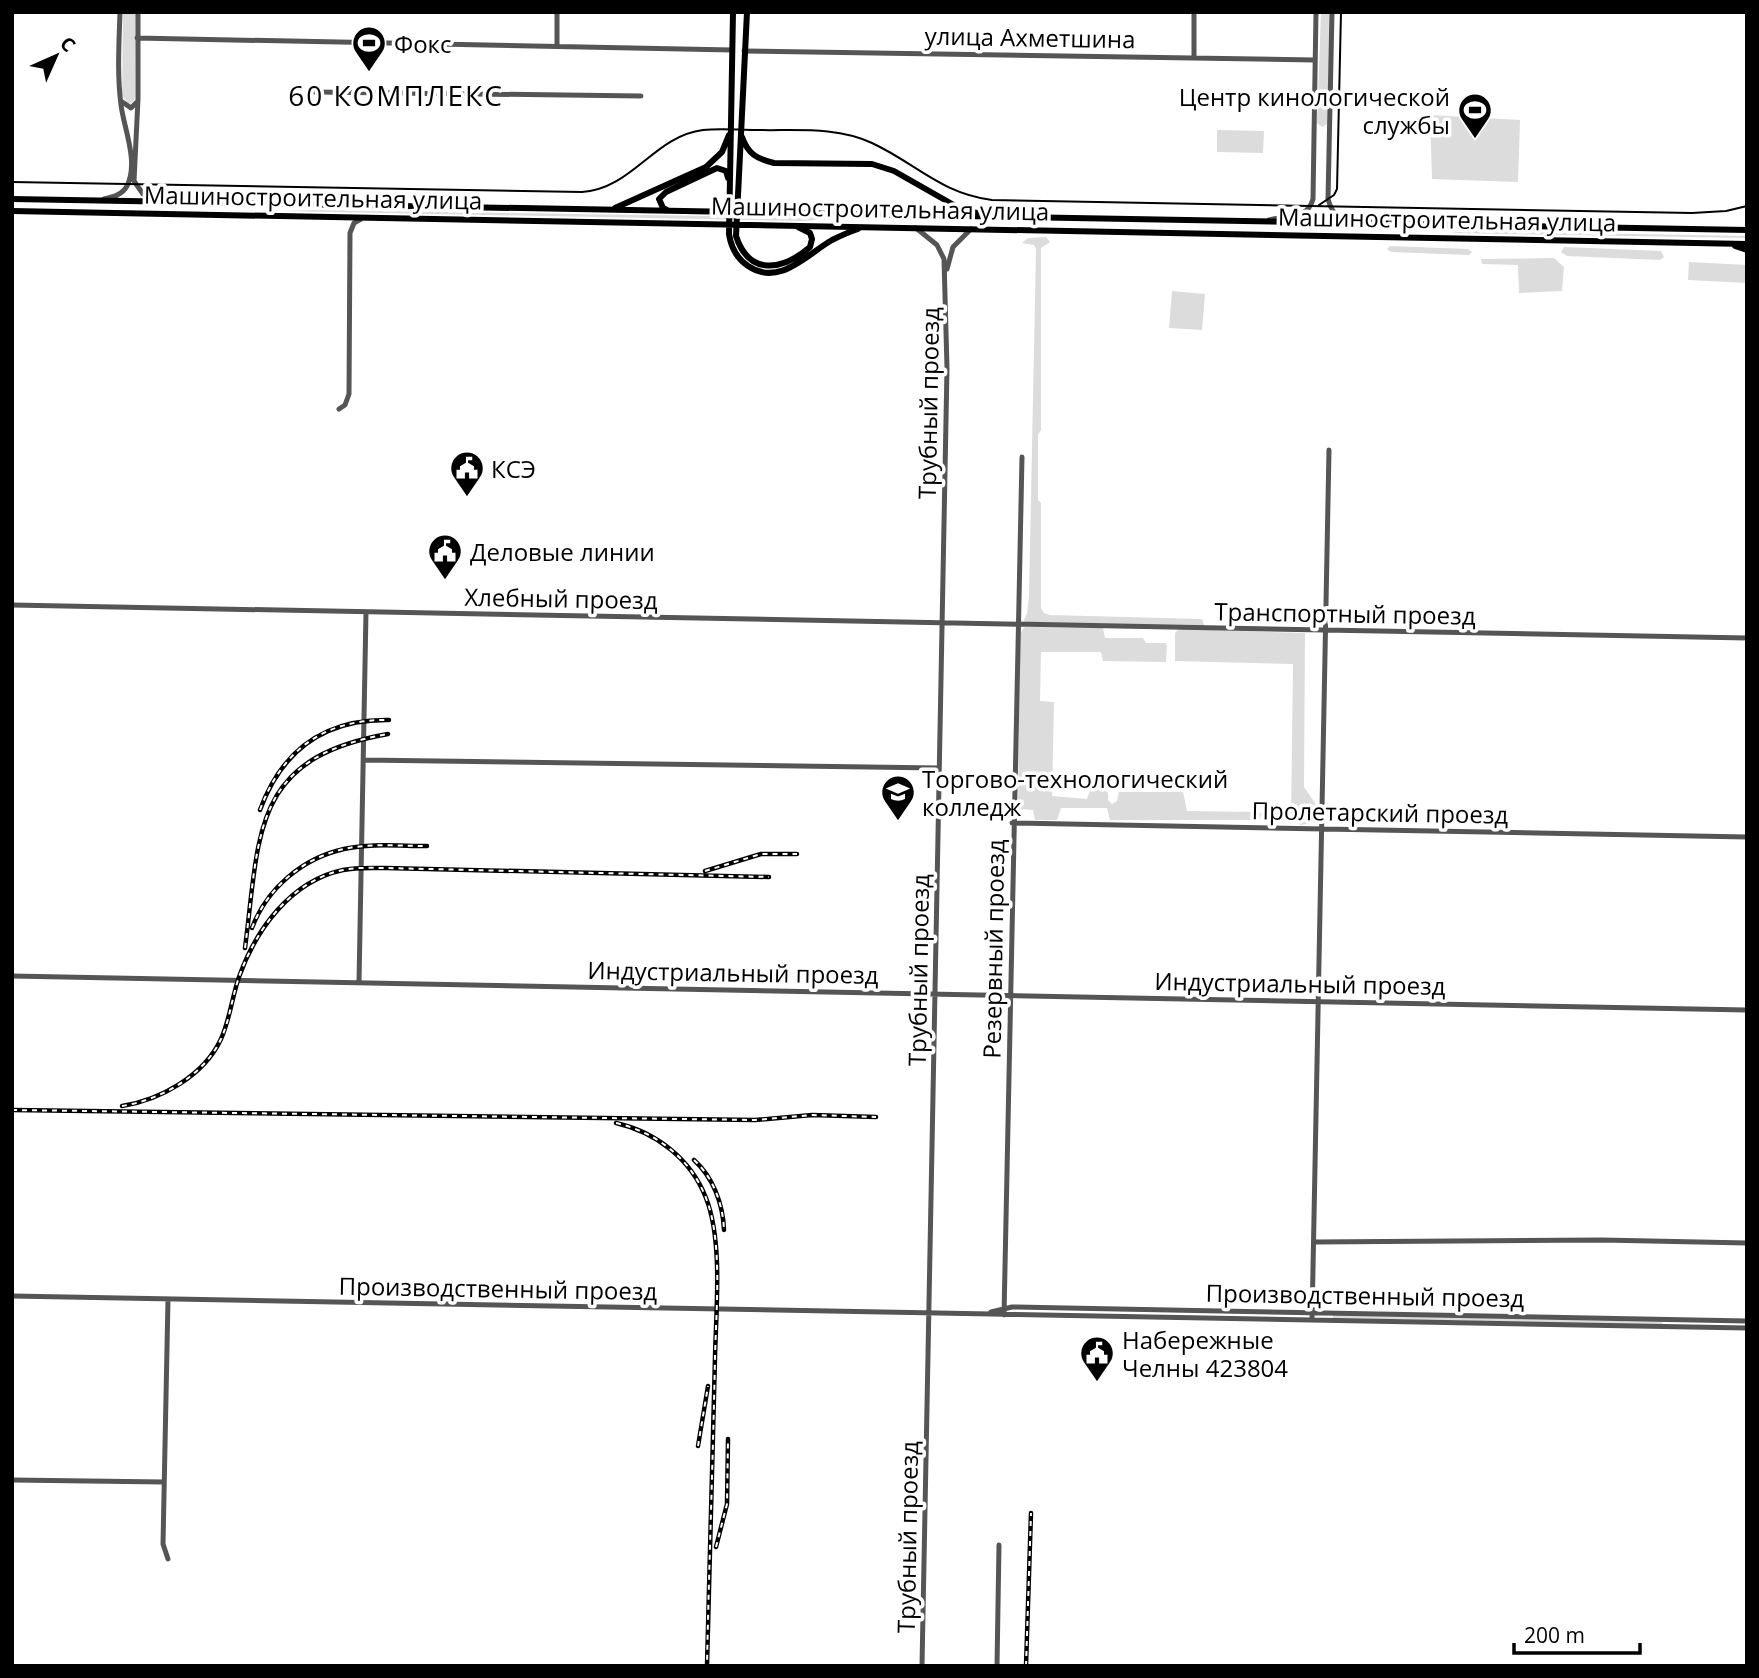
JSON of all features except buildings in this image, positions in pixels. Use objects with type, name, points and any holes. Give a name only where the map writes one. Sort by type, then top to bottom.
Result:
[{"type":"main road","points":[[733,12],[729,233],[734,252],[743,262],[763,273],[784,271],[831,241],[866,227]]},
{"type":"main road","points":[[747,12],[736,236],[739,247],[755,263],[764,266],[783,264],[808,250],[812,243],[810,233],[796,226]]},
{"type":"main road","points":[[732,98],[737,103],[742,99]]},
{"type":"main road","points":[[611,209],[706,167],[716,160],[722,152],[732,123]]},
{"type":"main road","points":[[741,133],[750,153],[761,160],[774,163],[872,164],[894,170],[959,208],[988,216]]},
{"type":"main road","points":[[668,210],[660,203],[661,195],[709,171],[722,169],[726,172],[730,185]]},
{"type":"main road","name":"Машиностроительная улица","points":[[12,198],[1725,230],[1747,228]]},
{"type":"main road","points":[[243,201],[253,206],[245,214]]},
{"type":"main road","points":[[290,204],[279,207],[278,211],[280,214],[292,216]]},
{"type":"main road","name":"Машиностроительная улица","points":[[12,211],[1747,244]]},
{"type":"main road","points":[[843,214],[851,221],[843,227]]},
{"type":"main road","points":[[1111,218],[1123,225],[1111,232]]},
{"type":"main road","points":[[1151,219],[1141,226],[1151,232]]},
{"type":"main road","points":[[1417,224],[1432,232],[1419,237]]},
{"type":"main road","points":[[1458,238],[1446,232],[1460,225]]},
{"type":"main road","points":[[1726,243],[1747,250]]},
{"type":"street","points":[[120,12],[121,100],[131,146],[131,181],[143,194],[162,201]]},
{"type":"street","points":[[102,200],[122,193],[131,181],[138,99],[138,12]]},
{"type":"street","points":[[556,46],[557,12]]},
{"type":"street","points":[[1194,12],[1194,57]]},
{"type":"street","points":[[1266,221],[1300,216],[1310,208],[1316,12]]},
{"type":"street","points":[[1332,13],[1328,199],[1332,213],[1338,218],[1373,219],[1386,223]]},
{"type":"street","points":[[138,38],[732,50]]},
{"type":"street","name":"улица Ахметшина","points":[[744,51],[1315,60]]},
{"type":"street","points":[[314,93],[641,96]]},
{"type":"street","points":[[121,100],[131,108],[137,105],[138,99]]},
{"type":"street","points":[[1314,121],[1321,131],[1326,129],[1329,121]]},
{"type":"street","points":[[1313,171],[1320,180],[1325,178],[1328,172]]},
{"type":"street","points":[[335,216],[345,222],[350,233]]},
{"type":"street","points":[[339,409],[345,405],[349,394],[350,233],[354,223],[364,217]]},
{"type":"street","points":[[916,228],[937,245],[944,259],[946,275]]},
{"type":"street","points":[[946,275],[953,247],[971,229]]},
{"type":"street","name":"Трубный проезд","points":[[922,1666],[947,368],[946,275]]},
{"type":"street","points":[[1312,1320],[1329,450]]},
{"type":"street","name":"Резервный проезд","points":[[1004,1312],[1012,823],[1022,457]]},
{"type":"street","name":"Хлебный проезд","points":[[12,605],[942,623]]},
{"type":"street","points":[[359,982],[366,612]]},
{"type":"street","name":"Транспортный проезд","points":[[942,623],[1747,638]]},
{"type":"street","points":[[364,760],[939,768]]},
{"type":"street","name":"Пролетарский проезд","points":[[1012,823],[1747,837]]},
{"type":"street","name":"Индустриальный проезд","points":[[12,976],[1747,1010]]},
{"type":"street","points":[[1314,1242],[1602,1240],[1747,1243]]},
{"type":"street","name":"Производственный проезд","points":[[12,1296],[984,1314],[1004,1312],[1747,1328]]},
{"type":"street","points":[[168,1299],[163,1544],[168,1559]]},
{"type":"street","name":"Производственный проезд","points":[[1004,1312],[1012,1307],[1105,1308],[1747,1321]]},
{"type":"street","points":[[1105,1308],[1105,1316]]},
{"type":"street","points":[[1682,1319],[1682,1327]]},
{"type":"street","points":[[12,1480],[164,1482]]},
{"type":"street","points":[[997,1666],[999,1545]]},
{"type":"shaded area","points":[[123,12],[136,12],[135,97],[129,104],[122,96]]},
{"type":"shaded area","points":[[1321,12],[1329,12],[1330,39],[1327,124],[1322,127],[1317,123]]},
{"type":"shaded area","name":"Центр кинологической службы","points":[[1430,115],[1520,120],[1518,182],[1432,179]]},
{"type":"shaded area","points":[[1217,130],[1264,131],[1263,153],[1217,152]]},
{"type":"shaded area","points":[[281,211],[841,218],[804,221]]},
{"type":"shaded area","points":[[1469,231],[1747,236],[1747,238],[1449,233]]},
{"type":"shaded area","points":[[1046,237],[1050,242],[1041,248],[1041,430],[1038,435],[1041,608],[1044,613],[1050,615],[1202,619],[1202,627],[1024,620],[1029,597],[1036,249],[1034,245],[1022,243],[1028,238]]},
{"type":"shaded area","points":[[1390,246],[1468,249],[1472,252],[1469,255],[1391,252],[1387,249]]},
{"type":"shaded area","points":[[1564,247],[1661,251],[1664,257],[1660,260],[1567,256],[1561,252]]},
{"type":"shaded area","points":[[1554,258],[1564,267],[1562,291],[1519,293],[1518,265],[1482,264],[1481,259]]},
{"type":"shaded area","points":[[1689,262],[1747,265],[1747,283],[1688,280]]},
{"type":"shaded area","points":[[1172,291],[1205,294],[1202,330],[1169,328]]},
{"type":"shaded area","points":[[1025,627],[1103,628],[1105,638],[1143,638],[1146,643],[1166,643],[1167,646],[1166,662],[1103,661],[1101,652],[1041,652],[1040,701],[1054,702],[1052,796],[1087,799],[1090,790],[1105,790],[1112,804],[1117,801],[1119,792],[1183,792],[1187,811],[1259,812],[1262,814],[1259,820],[1110,820],[1107,808],[1061,808],[1057,820],[1035,820],[1033,810],[1020,809],[1020,633]]},
{"type":"shaded area","points":[[1179,629],[1305,633],[1304,787],[1317,806],[1318,813],[1311,823],[1301,825],[1293,822],[1291,818],[1293,664],[1175,661],[1175,633]]},
{"type":"shaded area","points":[[1333,1315],[1662,1322],[1662,1325],[1333,1318]]},
{"type":"tram line","points":[[1319,205],[1334,195],[1337,189],[1341,12]]},
{"type":"tram line","points":[[12,182],[582,192],[600,189],[615,182],[656,151],[686,134],[716,129],[800,130],[844,134],[872,143],[943,184],[992,200],[1692,213],[1726,211],[1747,206]]},
{"type":"railway","points":[[260,810],[280,770],[308,742],[345,725],[389,720]]},
{"type":"railway","points":[[245,948],[254,869],[261,836],[271,807],[287,782],[310,761],[343,745],[388,734]]},
{"type":"railway","points":[[252,928],[267,900],[277,888],[301,867],[314,860],[354,847],[427,846]]},
{"type":"railway","points":[[705,871],[761,854],[797,854]]},
{"type":"railway","points":[[122,1106],[166,1092],[204,1064],[221,1039],[239,977],[255,942],[278,910],[292,896],[324,876],[348,869],[370,868],[769,877]]},
{"type":"railway","points":[[12,1110],[755,1120],[812,1115],[876,1117]]},
{"type":"railway","points":[[616,1123],[658,1140],[691,1171],[706,1198],[715,1234],[717,1297],[707,1666]]},
{"type":"railway","points":[[694,1160],[707,1174],[716,1192],[722,1210],[724,1230]]},
{"type":"railway","points":[[698,1446],[708,1386]]},
{"type":"railway","points":[[716,1547],[727,1504],[728,1439]]},
{"type":"railway","points":[[1026,1666],[1031,1513]]},
{"type":"place","name":"Фокс","points":[[369,73]]},
{"type":"place","name":"Центр кинологической службы","points":[[1475,140]]},
{"type":"place","name":"КСЭ","points":[[467,498]]},
{"type":"place","name":"Деловые линии","points":[[445,581]]},
{"type":"place","name":"Торгово-технологический колледж","points":[[898,822]]},
{"type":"place","name":"Набережные Челны 423804","points":[[1097,1383]]},
{"type":"district","name":"60 КОМПЛЕКС","points":[[396,95]]}]
